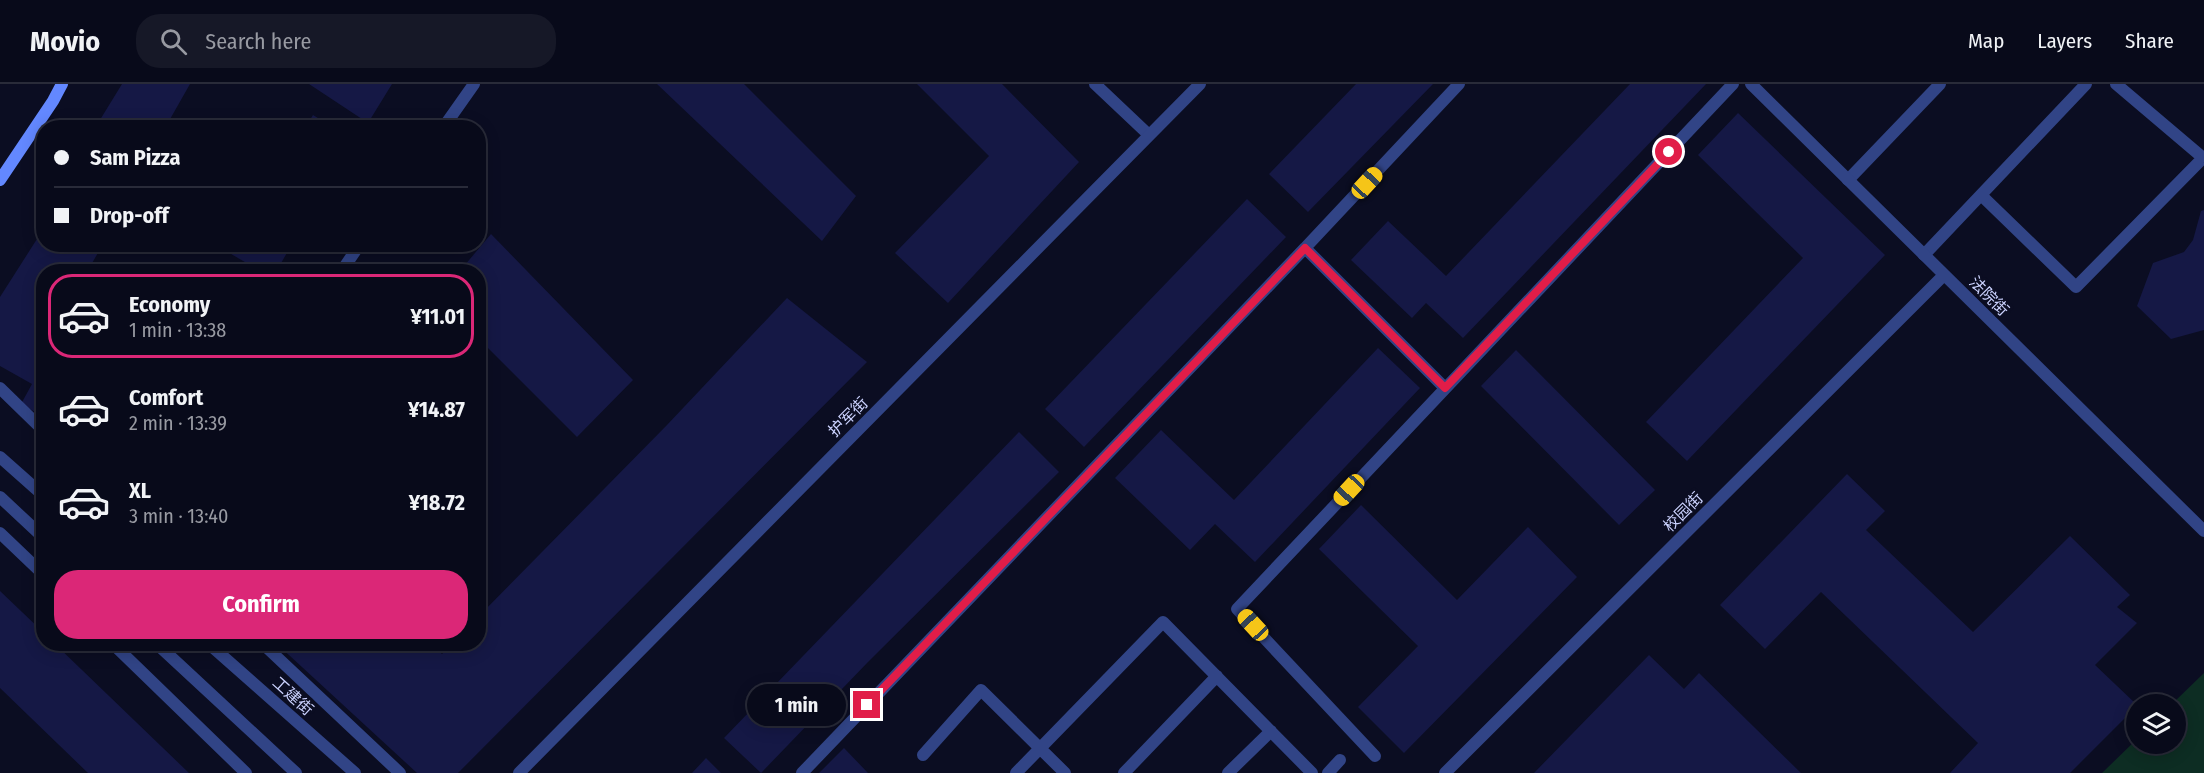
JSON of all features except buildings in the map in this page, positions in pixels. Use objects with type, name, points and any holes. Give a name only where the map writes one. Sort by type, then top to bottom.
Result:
[{"type":"main road","points":[[41,120],[62,84]]},
{"type":"main road","points":[[0,180],[36,127]]},
{"type":"street","points":[[449,120],[474,84]]},
{"type":"street","points":[[1095,84],[1149,135]]},
{"type":"street","name":"护军街","points":[[519,773],[1200,84]]},
{"type":"street","points":[[802,773],[1459,84]]},
{"type":"street","points":[[1375,756],[1237,609],[1733,84]]},
{"type":"street","name":"法院街","points":[[1751,84],[2204,531]]},
{"type":"street","points":[[1848,180],[1940,84]]},
{"type":"street","points":[[1924,255],[2086,84]]},
{"type":"street","points":[[1981,195],[2076,287],[2203,157],[2115,84]]},
{"type":"street","points":[[1305,248],[1445,388]]},
{"type":"street","name":"校园街","points":[[1445,773],[1944,275]]},
{"type":"street","points":[[0,388],[36,423]]},
{"type":"street","points":[[0,457],[36,489]]},
{"type":"street","points":[[0,497],[36,531]]},
{"type":"street","points":[[0,533],[36,567]]},
{"type":"street","points":[[1016,773],[1163,622],[1312,773]]},
{"type":"street","points":[[120,651],[246,773]]},
{"type":"street","points":[[165,651],[296,773]]},
{"type":"street","name":"工建街","points":[[217,651],[355,773]]},
{"type":"street","name":"工建街","points":[[270,651],[400,773]]},
{"type":"street","points":[[1124,773],[1217,676]]},
{"type":"street","points":[[923,755],[981,690],[1065,773]]},
{"type":"street","points":[[1228,773],[1271,731]]},
{"type":"street","points":[[1328,773],[1340,760]]},
{"type":"green space","points":[[2204,673],[2204,773],[2102,773],[2126,750],[2126,754],[2186,754],[2186,694],[2182,694]]},
{"type":"route","points":[[867,705],[1305,248],[1445,388],[1669,152]]}]
